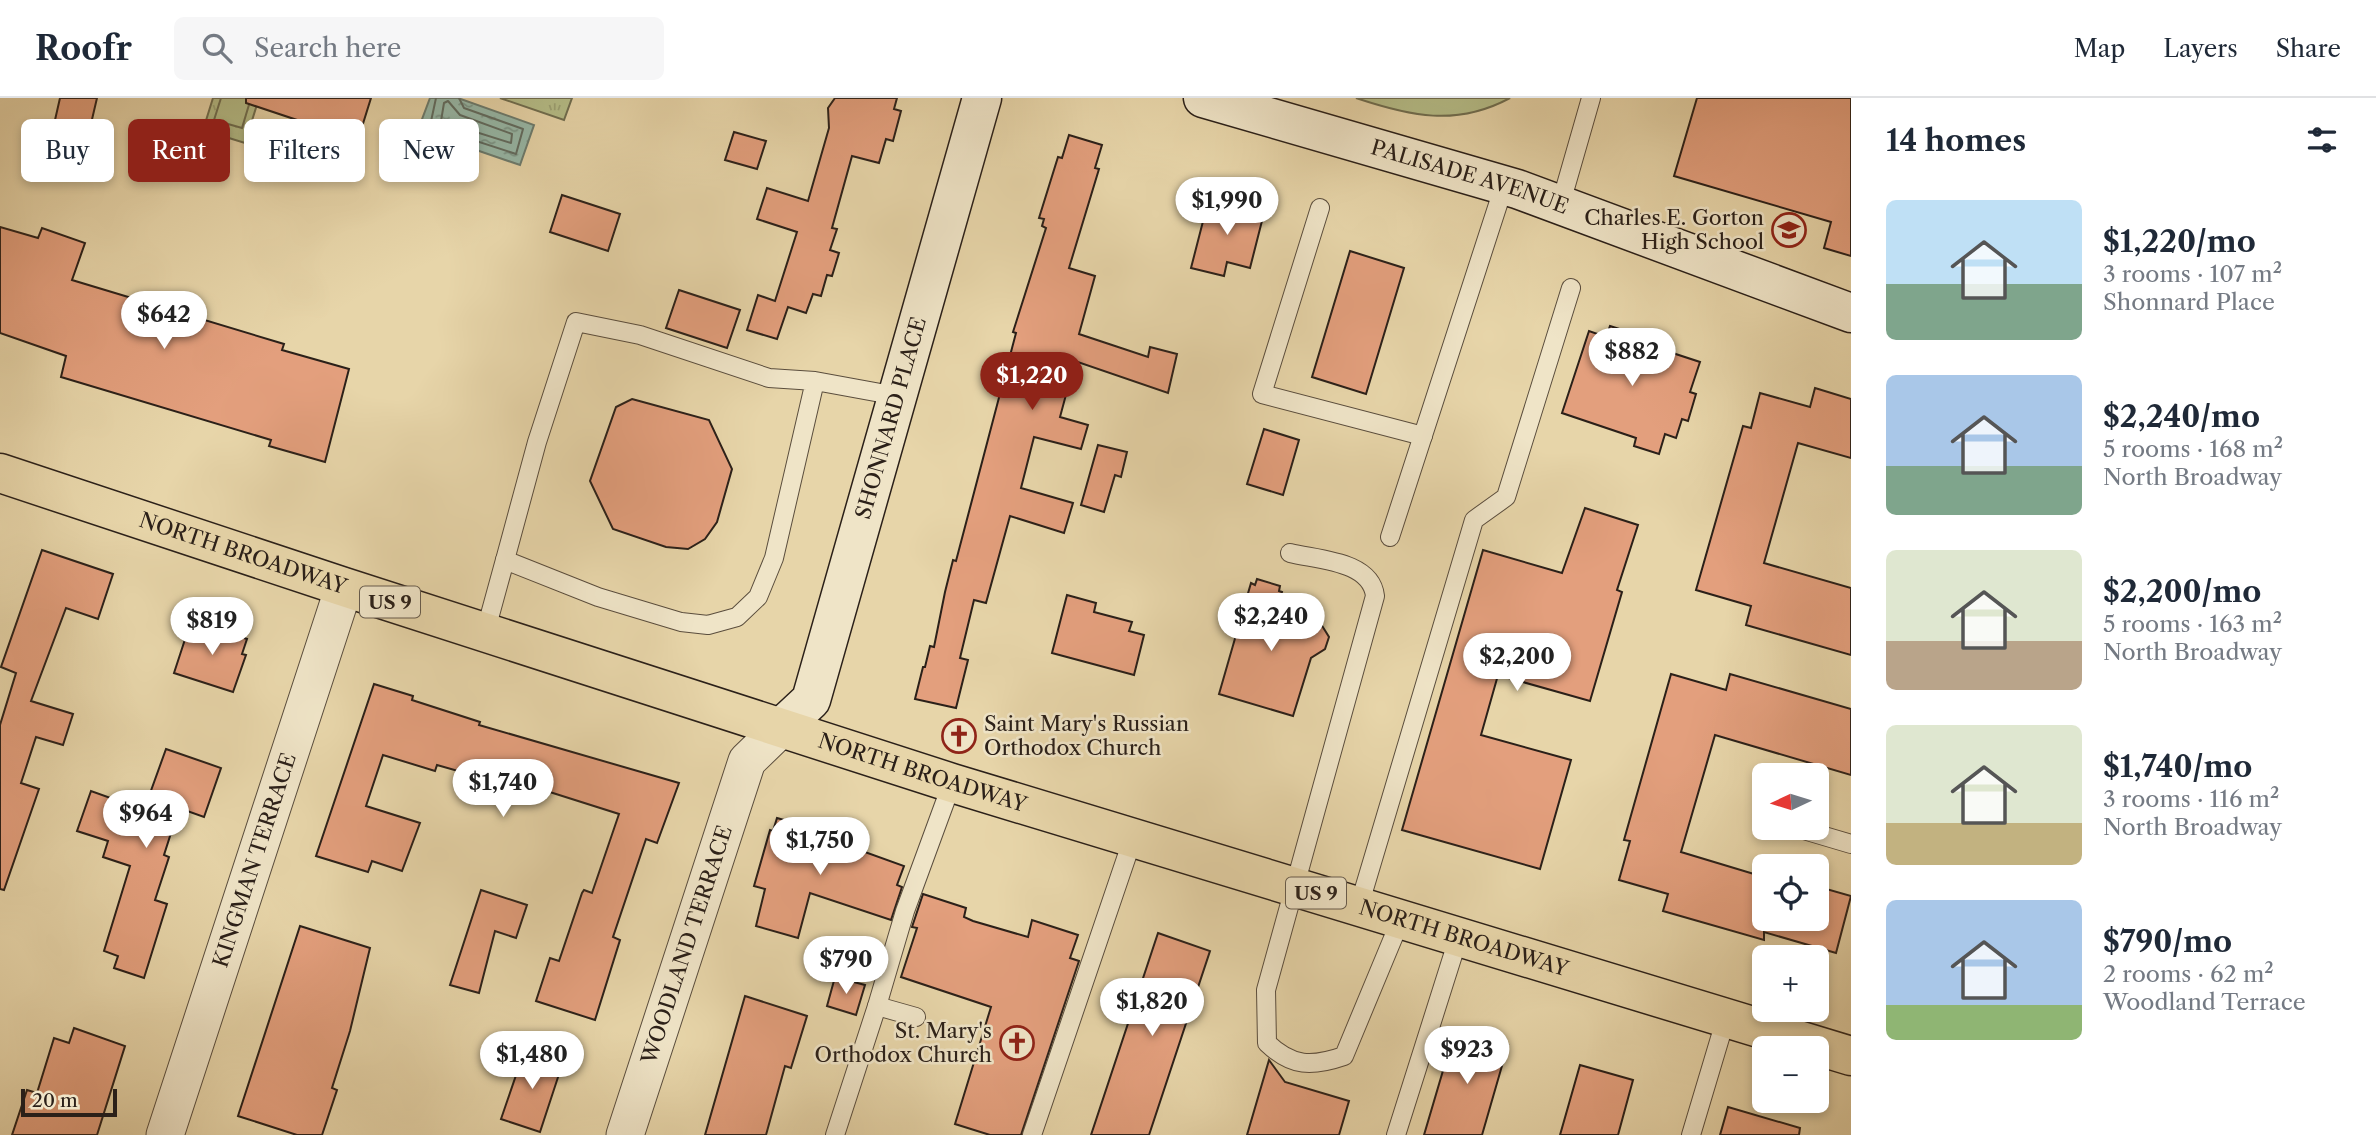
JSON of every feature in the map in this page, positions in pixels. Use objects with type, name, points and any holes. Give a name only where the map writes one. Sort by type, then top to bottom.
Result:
[{"type":"main road","name":"NORTH BROADWAY","points":[[0,472],[344,587],[951,783],[1726,1018],[1849,1050]]},
{"type":"street","name":"SHONNARD PLACE","points":[[781,728],[811,700],[982,98]]},
{"type":"street","name":"PALISADE AVENUE","points":[[1203,98],[1504,186],[1851,313]]},
{"type":"street","name":"KINGMAN TERRACE","points":[[166,1135],[344,587]]},
{"type":"street","name":"WOODLAND TERRACE","points":[[625,1135],[747,761],[781,728]]},
{"type":"lane","points":[[1560,206],[1591,98]]},
{"type":"lane","points":[[1390,537],[1504,186]]},
{"type":"lane","points":[[1320,208],[1262,394],[1423,436]]},
{"type":"lane","points":[[1359,906],[1474,520],[1506,497],[1571,288]]},
{"type":"lane","points":[[485,633],[537,442],[576,322],[640,335],[769,378],[815,380],[897,396]]},
{"type":"lane","points":[[505,560],[598,597],[681,622],[708,625],[737,617],[758,597],[774,558],[815,380]]},
{"type":"lane","points":[[1290,553],[1359,570],[1373,584],[1375,596],[1266,990],[1267,1043],[1283,1058],[1319,1065],[1344,1056],[1401,919]]},
{"type":"lane","points":[[835,1135],[905,911],[951,783]]},
{"type":"lane","points":[[1829,837],[1851,844]]},
{"type":"lane","points":[[1032,1135],[1133,838]]},
{"type":"lane","points":[[1396,1135],[1459,936]]},
{"type":"lane","points":[[877,1006],[916,1017]]},
{"type":"lane","points":[[1691,1135],[1726,1018]]},
{"type":"green space","points":[[213,98],[259,98],[252,119],[244,119],[244,143],[230,138],[230,119],[206,119]]},
{"type":"green space","points":[[221,98],[251,98],[242,128],[230,125],[230,119],[214,119]]},
{"type":"green space","points":[[500,98],[572,98],[564,120]]},
{"type":"green space","points":[[1356,98],[1510,98],[1471,113],[1433,116],[1395,110]]},
{"type":"water","points":[[430,98],[458,98],[534,125],[520,165],[479,151],[479,119],[422,119]]},
{"type":"building","points":[[60,98],[97,98],[92,119],[55,119]]},
{"type":"building","points":[[246,98],[371,98],[364,119],[294,119],[246,103]]},
{"type":"building","points":[[835,98],[897,98],[894,109],[901,111],[893,141],[886,139],[879,163],[852,156],[832,228],[837,229],[830,250],[839,253],[832,276],[827,275],[821,296],[813,294],[806,313],[788,307],[777,339],[747,330],[758,295],[775,301],[797,232],[757,219],[767,188],[808,201],[829,128],[828,108]]},
{"type":"building","points":[[1697,98],[1851,98],[1851,256],[1824,248],[1831,222],[1674,176]]},
{"type":"building","points":[[734,132],[766,141],[757,169],[725,160]]},
{"type":"building","points":[[1069,135],[1102,145],[1095,168],[1099,169],[1069,268],[1095,276],[1079,334],[1148,357],[1150,347],[1177,354],[1168,393],[1075,361],[1060,417],[1088,425],[1081,449],[1034,437],[1021,488],[1073,503],[1064,533],[1010,516],[986,603],[974,600],[960,658],[968,660],[956,708],[915,699],[930,646],[934,647],[953,560],[956,561],[1016,333],[1013,332],[1046,228],[1042,226],[1044,219],[1039,218],[1058,157],[1062,158]]},
{"type":"building","points":[[562,195],[620,214],[608,251],[550,232]]},
{"type":"building","points":[[1209,198],[1264,213],[1250,268],[1227,262],[1224,276],[1191,268]]},
{"type":"building","points":[[0,227],[38,238],[42,228],[85,243],[72,280],[284,344],[282,350],[349,369],[325,462],[269,446],[271,440],[61,377],[66,356],[0,333]]},
{"type":"building","points":[[1350,251],[1404,268],[1366,394],[1312,377]]},
{"type":"building","points":[[679,290],[740,310],[727,348],[666,328]]},
{"type":"building","points":[[1610,326],[1638,335],[1636,341],[1700,362],[1690,392],[1696,394],[1688,421],[1682,419],[1676,438],[1665,434],[1659,454],[1634,446],[1636,438],[1562,413],[1589,331],[1606,337]]},
{"type":"building","points":[[1815,388],[1851,399],[1851,458],[1798,443],[1764,563],[1851,588],[1851,655],[1746,625],[1751,606],[1696,590],[1743,426],[1751,428],[1760,393],[1810,407]]},
{"type":"building","points":[[632,399],[709,420],[732,469],[717,522],[705,539],[688,549],[666,547],[613,529],[590,481],[616,407]]},
{"type":"building","points":[[1264,429],[1299,440],[1283,495],[1247,484]]},
{"type":"building","points":[[1098,445],[1127,452],[1121,477],[1115,475],[1104,512],[1081,505]]},
{"type":"building","points":[[1585,508],[1638,525],[1617,590],[1622,592],[1590,701],[1498,675],[1481,735],[1571,760],[1540,869],[1402,830],[1483,550],[1562,573]]},
{"type":"building","points":[[42,550],[113,574],[98,619],[66,608],[31,701],[73,714],[63,745],[36,737],[21,783],[39,789],[4,890],[0,889],[0,725],[16,673],[1,667]]},
{"type":"building","points":[[1257,579],[1280,586],[1279,591],[1282,592],[1277,612],[1321,624],[1329,637],[1325,649],[1311,658],[1293,716],[1219,694],[1251,583],[1255,585]]},
{"type":"building","points":[[1067,595],[1096,603],[1094,612],[1132,622],[1129,631],[1144,635],[1134,675],[1052,653]]},
{"type":"building","points":[[191,621],[247,639],[242,654],[246,655],[233,692],[174,673]]},
{"type":"building","points":[[1671,674],[1726,690],[1730,674],[1851,709],[1851,775],[1829,769],[1829,763],[1810,763],[1715,735],[1681,852],[1752,873],[1752,931],[1829,931],[1829,890],[1851,896],[1836,953],[1829,951],[1829,945],[1809,945],[1764,932],[1764,940],[1663,911],[1668,894],[1619,880],[1630,841],[1624,840]]},
{"type":"building","points":[[374,684],[413,696],[412,700],[480,722],[479,725],[679,783],[657,843],[646,839],[613,937],[620,940],[595,1020],[536,1001],[550,958],[559,961],[582,893],[584,890],[592,893],[619,814],[534,787],[532,792],[437,765],[435,771],[383,755],[366,806],[420,823],[402,871],[372,861],[368,872],[316,856]]},
{"type":"building","points":[[166,749],[221,768],[204,817],[179,808],[164,855],[169,857],[155,900],[167,904],[144,978],[114,968],[118,956],[104,951],[130,866],[103,857],[108,841],[77,831],[91,791],[144,810]]},
{"type":"building","points":[[777,818],[827,832],[826,838],[904,866],[897,885],[902,887],[891,920],[810,893],[798,938],[756,926],[765,889],[754,886],[770,830],[773,831]]},
{"type":"building","points":[[481,890],[527,905],[516,938],[495,931],[479,993],[450,985]]},
{"type":"building","name":"St. Mary's Orthodox Church","points":[[923,894],[966,908],[964,917],[973,921],[1028,937],[1032,920],[1078,935],[1070,958],[1079,961],[1021,1135],[990,1135],[955,1124],[991,1007],[901,977],[917,928],[912,927]]},
{"type":"building","points":[[300,926],[370,948],[350,1031],[332,1088],[337,1090],[322,1135],[297,1135],[238,1116]]},
{"type":"building","points":[[1158,933],[1210,951],[1149,1135],[1091,1135]]},
{"type":"building","points":[[835,977],[865,985],[856,1015],[827,1006]]},
{"type":"building","points":[[745,996],[807,1016],[791,1068],[785,1066],[766,1135],[705,1135]]},
{"type":"building","points":[[74,1028],[125,1046],[97,1135],[12,1135],[27,1090],[37,1093],[54,1038],[69,1043]]},
{"type":"building","points":[[1455,1030],[1508,1045],[1482,1135],[1424,1135]]},
{"type":"building","points":[[525,1049],[563,1062],[540,1132],[501,1119]]},
{"type":"building","points":[[1269,1060],[1285,1082],[1349,1101],[1339,1135],[1247,1135]]},
{"type":"building","points":[[1580,1065],[1633,1080],[1618,1135],[1560,1135]]},
{"type":"building","points":[[1728,1107],[1800,1128],[1799,1135],[1720,1135]]},
{"type":"place","name":"Charles E. Gorton High School","points":[[1789,230]]},
{"type":"place","name":"Saint Mary's Russian Orthodox Church","points":[[959,736]]},
{"type":"place","name":"St. Mary's Orthodox Church","points":[[1017,1043]]}]
